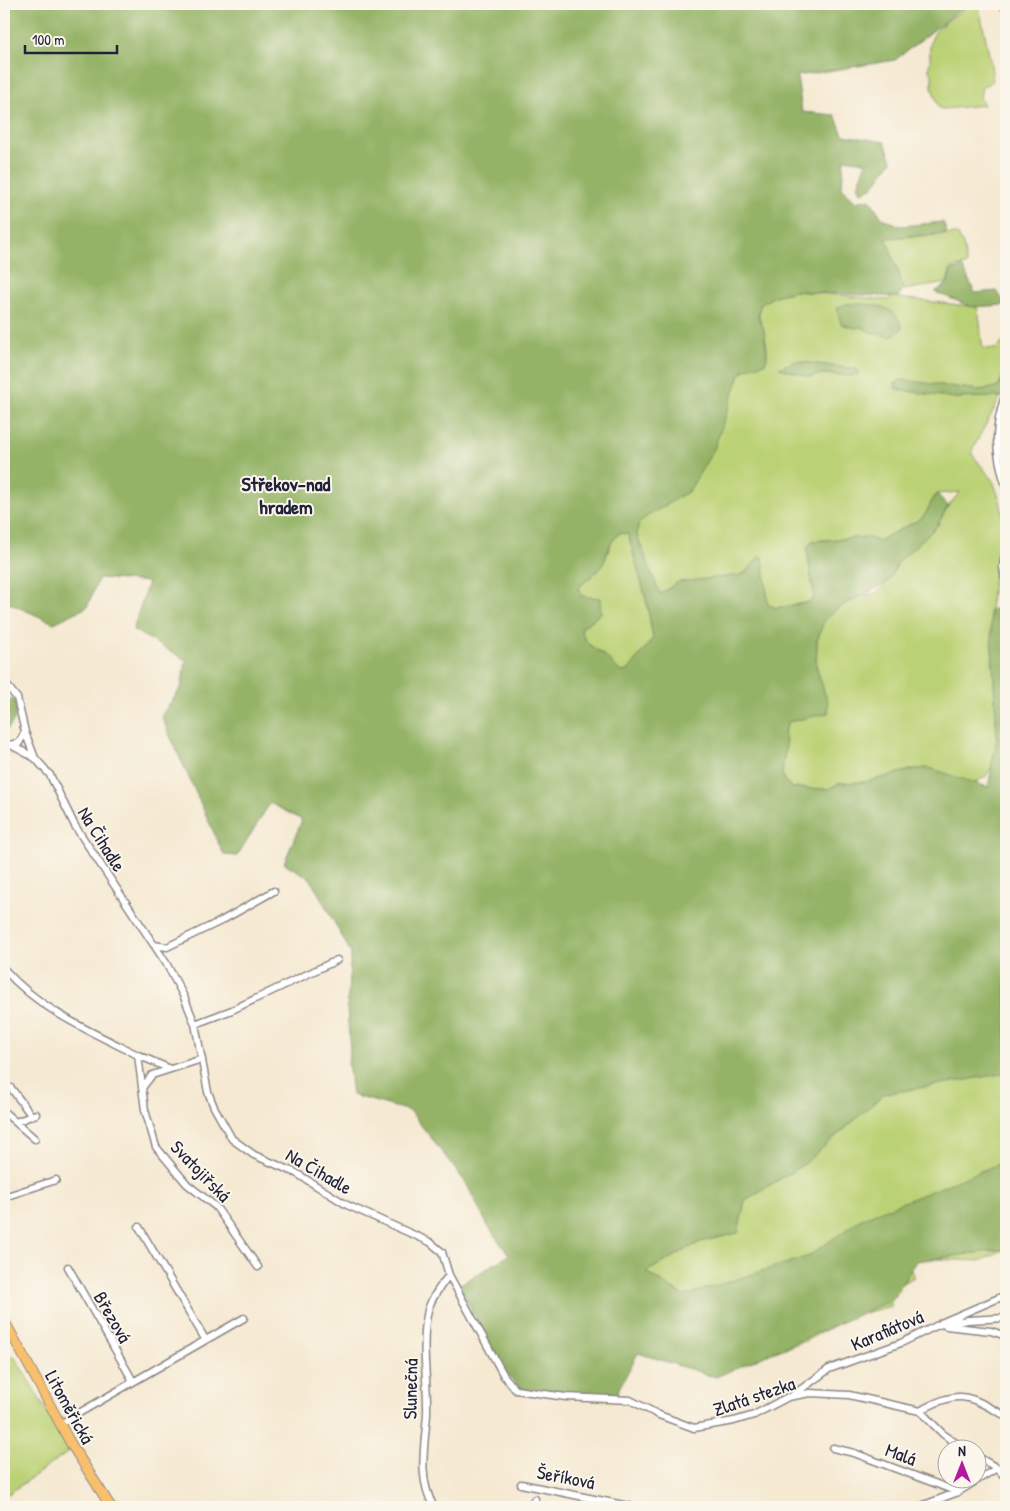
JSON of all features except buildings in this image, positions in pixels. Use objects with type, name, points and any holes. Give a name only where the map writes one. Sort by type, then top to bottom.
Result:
[{"type":"main road","name":"Litoměřická","points":[[4,1320],[79,1458],[111,1507]]},
{"type":"street","points":[[1003,4],[1006,10]]},
{"type":"street","points":[[1006,393],[996,433],[997,451],[1006,487]]},
{"type":"street","points":[[1006,551],[1003,568],[1006,584]]},
{"type":"street","name":"Na Čihadle","points":[[4,682],[17,698],[25,732],[36,758],[50,775],[75,826],[178,984],[195,1024],[208,1092],[232,1139],[254,1155],[296,1173],[347,1205],[430,1242],[442,1252],[449,1275],[504,1376],[516,1390]]},
{"type":"street","points":[[4,746],[13,746],[19,743],[25,732]]},
{"type":"street","points":[[13,746],[36,758]]},
{"type":"street","points":[[154,945],[167,947],[175,944],[274,891]]},
{"type":"street","points":[[195,1024],[232,1010],[337,960]]},
{"type":"street","points":[[4,969],[20,988],[65,1018],[168,1068]]},
{"type":"street","name":"Svatojiřská","points":[[138,1055],[145,1110],[156,1147],[187,1184],[220,1212],[258,1267]]},
{"type":"street","points":[[142,1088],[152,1075],[168,1068],[202,1059]]},
{"type":"street","points":[[11,1088],[33,1114],[16,1122]]},
{"type":"street","points":[[4,1112],[35,1139]]},
{"type":"street","points":[[4,1197],[56,1180]]},
{"type":"street","points":[[139,1227],[205,1340]]},
{"type":"street","name":"Březová","points":[[68,1267],[133,1381]]},
{"type":"street","name":"Slunečná","points":[[434,1507],[429,1500],[422,1456],[427,1414],[425,1334],[427,1313],[439,1289],[449,1275]]},
{"type":"street","points":[[938,1325],[948,1318],[1006,1295]]},
{"type":"street","points":[[60,1424],[244,1318]]},
{"type":"street","name":"Karafiátová","points":[[788,1397],[829,1369],[901,1343],[938,1325],[968,1320],[1006,1318]]},
{"type":"street","points":[[938,1325],[991,1331],[1006,1336]]},
{"type":"street","name":"Zlatá stezka","points":[[516,1390],[566,1397],[630,1400],[659,1415],[694,1428],[748,1417],[788,1397],[810,1392],[832,1393],[898,1404],[920,1410]]},
{"type":"street","points":[[949,1438],[920,1410],[938,1400],[954,1396],[974,1399],[1006,1416]]},
{"type":"street","name":"Malá","points":[[833,1448],[863,1456],[958,1492]]},
{"type":"street","points":[[988,1463],[1006,1478]]},
{"type":"street","points":[[919,1507],[958,1492],[996,1468]]},
{"type":"street","name":"Šeříková","points":[[521,1484],[633,1507]]},
{"type":"street","points":[[528,1507],[535,1499]]},
{"type":"green space","points":[[4,4],[967,4],[895,60],[797,76],[802,112],[835,115],[843,135],[885,142],[892,161],[872,188],[861,192],[858,186],[866,162],[844,159],[842,188],[856,202],[870,199],[882,218],[901,226],[943,222],[947,233],[886,238],[904,288],[898,297],[795,291],[774,296],[760,305],[758,318],[764,329],[767,357],[765,363],[745,369],[740,374],[714,449],[689,491],[646,517],[638,525],[637,536],[660,594],[678,582],[741,575],[760,556],[763,558],[768,604],[776,608],[810,602],[814,597],[807,549],[812,541],[866,537],[878,541],[922,518],[937,494],[948,506],[937,526],[899,561],[888,582],[838,608],[823,623],[817,641],[816,666],[828,703],[828,713],[788,722],[784,732],[786,744],[782,773],[785,782],[793,788],[828,789],[840,783],[866,782],[914,769],[929,768],[988,787],[997,737],[990,611],[1001,605],[1006,611],[1006,1073],[884,1094],[803,1165],[745,1200],[738,1233],[700,1242],[646,1272],[684,1296],[809,1256],[861,1219],[1006,1161],[1006,1249],[916,1261],[892,1300],[716,1377],[638,1353],[615,1396],[556,1395],[523,1389],[515,1383],[497,1358],[459,1285],[509,1255],[488,1226],[466,1183],[410,1111],[352,1095],[348,1062],[350,1050],[347,1007],[351,953],[310,878],[284,863],[302,820],[270,803],[237,856],[224,855],[161,716],[181,688],[186,660],[133,630],[148,582],[99,578],[87,607],[54,623],[4,601]],"holes":[[[619,533],[628,534],[647,603],[653,638],[628,671],[622,672],[587,643],[582,634],[581,628],[601,613],[600,598],[581,596],[579,587],[602,567],[611,543]]]},
{"type":"green space","points":[[968,5],[976,6],[980,11],[993,81],[982,87],[980,98],[984,105],[939,108],[932,88],[932,74],[929,71],[932,38],[941,26]]},
{"type":"green space","points":[[957,234],[963,244],[967,265],[956,266],[950,270],[947,283],[903,290],[886,238]]},
{"type":"green space","points":[[962,266],[975,293],[997,291],[1006,305],[972,307],[935,292],[947,284],[951,271]]},
{"type":"green space","points":[[795,291],[887,300],[891,297],[977,307],[983,348],[996,349],[1006,339],[1006,369],[998,387],[980,390],[895,383],[895,387],[900,390],[955,398],[997,396],[1000,398],[972,450],[972,454],[993,481],[1000,500],[1005,526],[995,563],[990,611],[997,737],[992,766],[986,776],[978,781],[969,782],[929,768],[914,769],[866,782],[840,783],[828,789],[793,788],[785,782],[782,773],[786,744],[784,732],[788,722],[828,712],[816,664],[817,641],[823,623],[831,613],[853,598],[876,593],[884,586],[899,561],[937,526],[948,506],[960,492],[937,494],[922,518],[878,541],[866,537],[812,541],[807,549],[814,597],[810,602],[776,608],[768,605],[763,558],[760,556],[751,569],[741,575],[660,594],[637,536],[638,525],[646,517],[689,491],[740,374],[751,366],[765,363],[767,347],[760,319],[760,305],[774,296]]},
{"type":"green space","points":[[846,304],[872,305],[888,309],[899,320],[902,329],[891,337],[870,332],[861,327],[855,328],[841,324],[837,308]]},
{"type":"green space","points":[[796,361],[857,369],[858,374],[848,376],[821,374],[811,377],[779,368]]},
{"type":"green space","points":[[1006,369],[1005,397],[955,398],[895,388],[898,381],[903,380],[980,390],[998,387]]},
{"type":"green space","points":[[619,533],[628,534],[647,603],[653,639],[628,671],[622,672],[587,643],[582,635],[581,629],[601,613],[586,597],[581,597],[579,587],[602,567],[611,543]]},
{"type":"green space","points":[[13,697],[16,708],[15,716],[11,725],[4,733],[4,708]]},
{"type":"green space","points":[[1006,1063],[1006,1249],[980,1261],[910,1258],[914,1277],[887,1291],[891,1306],[853,1316],[805,1341],[710,1376],[638,1347],[649,1274],[645,1272],[700,1242],[738,1233],[745,1200],[788,1174],[799,1162],[830,1141],[855,1120],[876,1095]]},
{"type":"green space","points":[[4,1352],[16,1359],[70,1451],[4,1497]]},
{"type":"district","name":"Střekov-nad hradem","points":[[286,494]]}]
